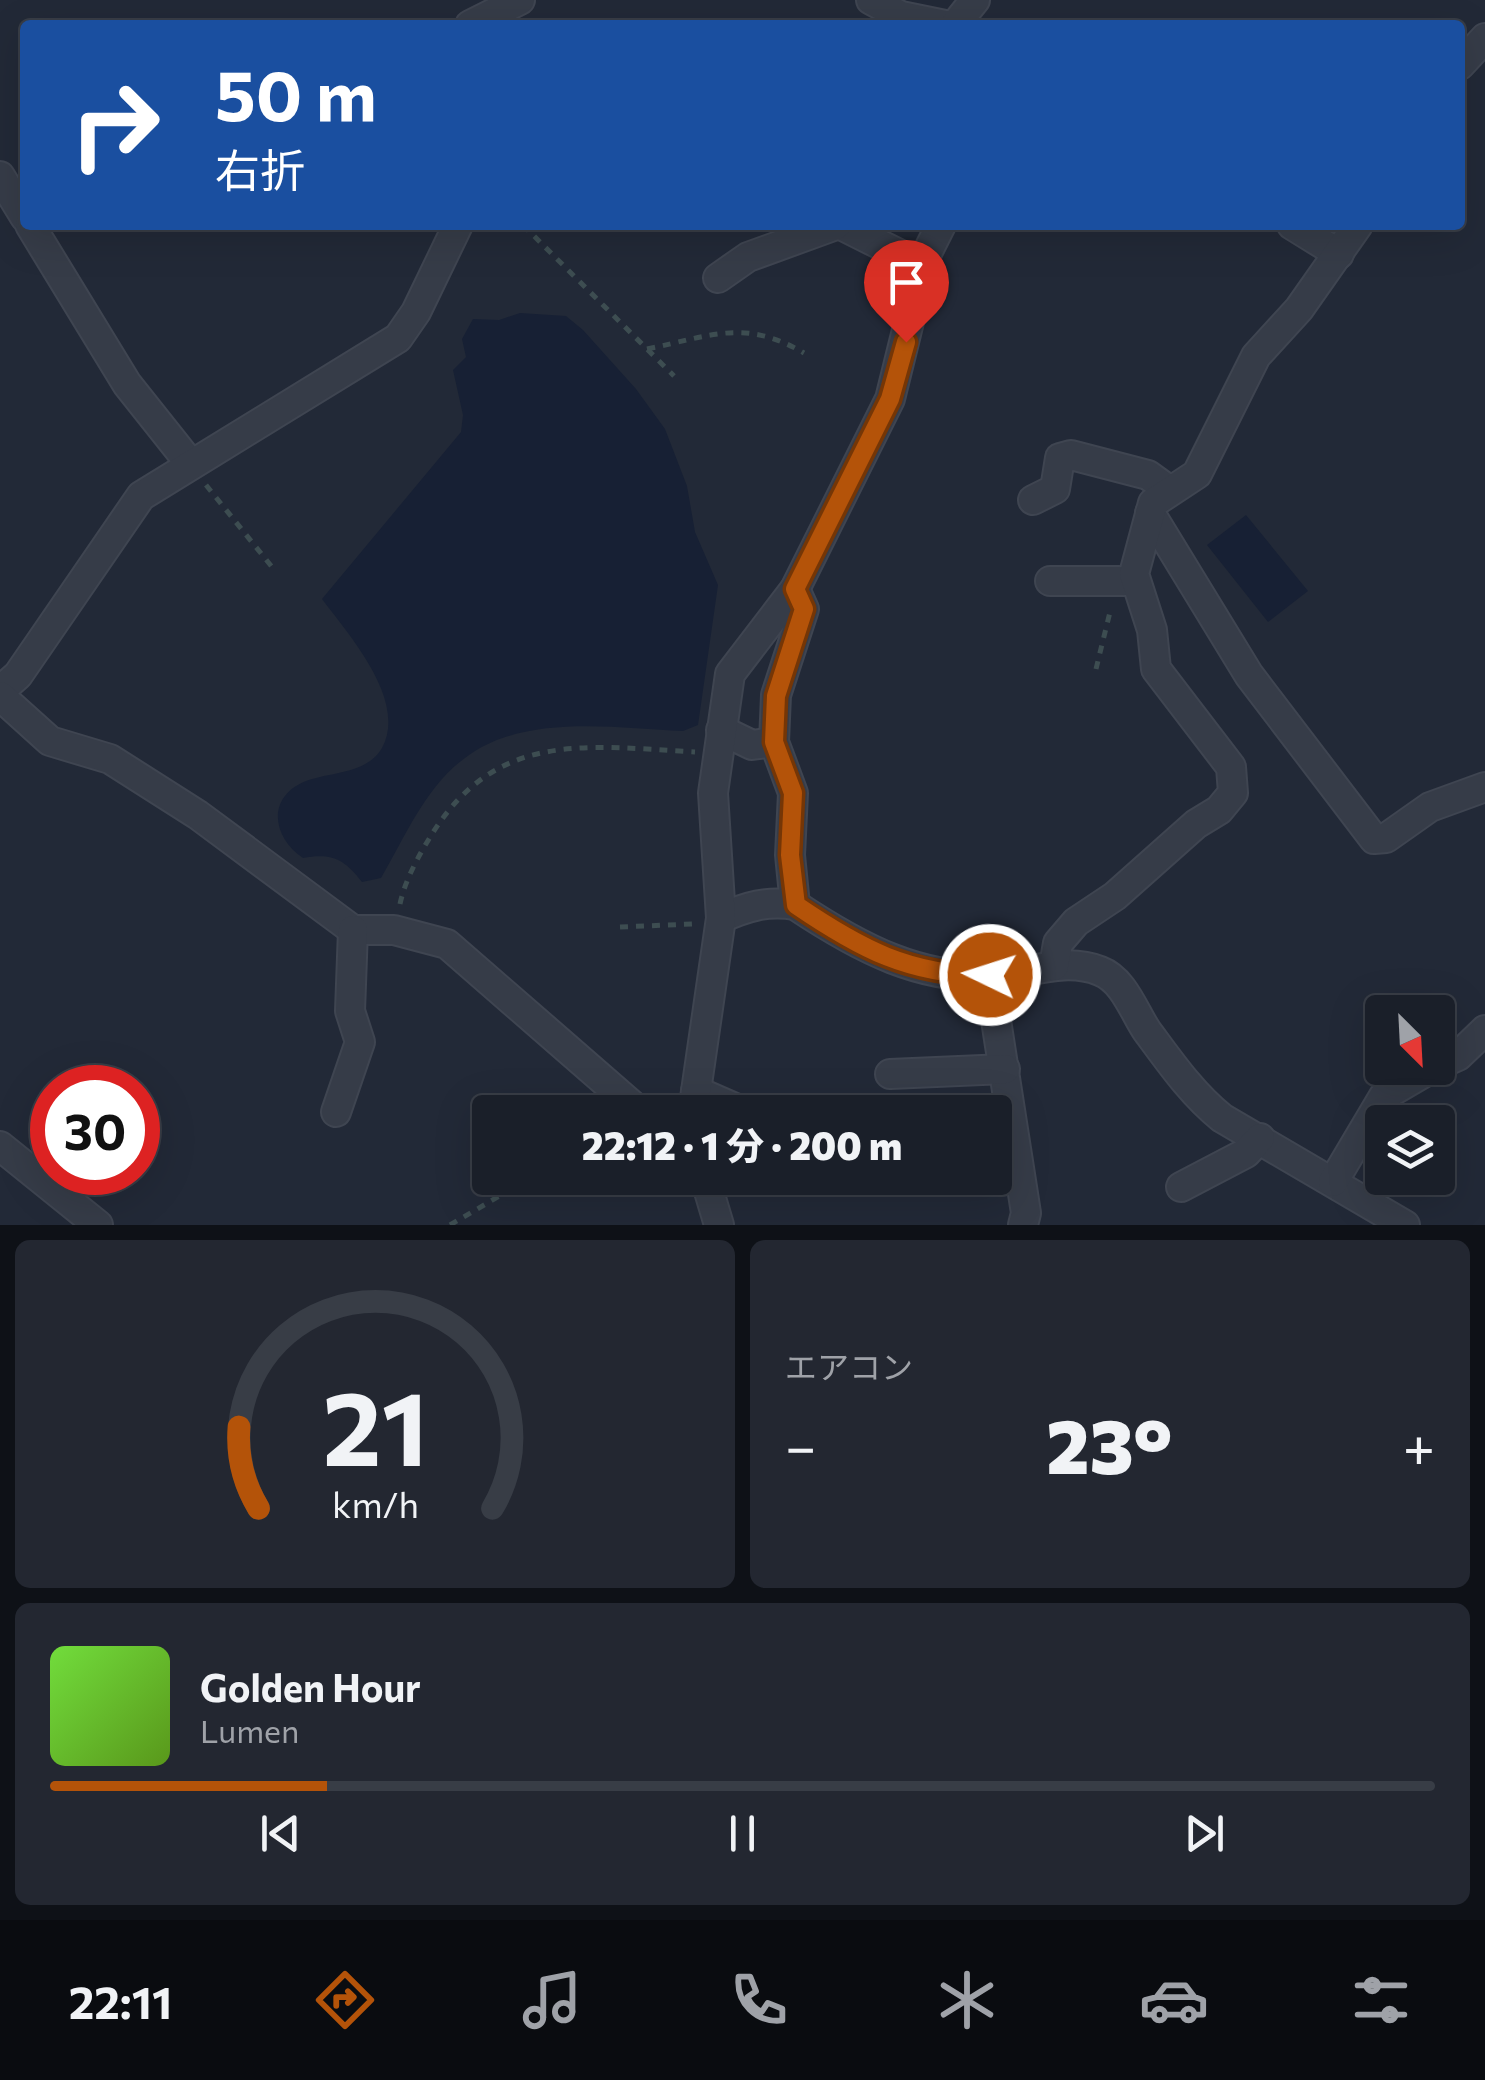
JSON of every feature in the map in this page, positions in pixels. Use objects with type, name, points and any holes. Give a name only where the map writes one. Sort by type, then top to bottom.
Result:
[{"type":"street","points":[[480,20],[520,0]]},
{"type":"street","points":[[871,0],[901,16],[921,20]]},
{"type":"street","points":[[959,20],[975,0]]},
{"type":"street","points":[[1465,60],[1485,38]]},
{"type":"street","points":[[0,176],[20,209]]},
{"type":"street","points":[[33,230],[127,384],[190,462]]},
{"type":"street","points":[[456,230],[416,312],[398,338],[190,462],[141,496],[18,676],[0,694],[12,724],[110,760],[198,815],[353,930],[394,930],[447,944],[621,1095]]},
{"type":"street","points":[[718,278],[748,257],[825,230]]},
{"type":"street","points":[[849,230],[923,266]]},
{"type":"street","points":[[695,1095],[721,921],[713,793],[730,674],[795,589],[890,399],[923,266],[939,230]]},
{"type":"street","points":[[1300,230],[1339,254]]},
{"type":"street","points":[[1054,966],[1058,943],[1076,922],[1114,896],[1196,824],[1219,810],[1233,792],[1231,767],[1156,668],[1152,630],[1127,581],[1153,502],[1197,474],[1256,356],[1300,308],[1355,230]]},
{"type":"street","points":[[1032,500],[1055,489],[1060,458],[1071,455],[1148,475],[1170,491]]},
{"type":"street","points":[[1150,514],[1249,675],[1374,839],[1386,838],[1430,807],[1485,787]]},
{"type":"street","points":[[1050,581],[1127,581]]},
{"type":"street","points":[[795,589],[804,609],[776,696],[774,742],[793,793],[790,855],[796,905]]},
{"type":"street","points":[[720,742],[774,742]]},
{"type":"street","points":[[721,921],[748,906],[778,902],[796,905],[888,960],[960,976],[1074,965],[1104,972],[1125,993],[1145,1028],[1199,1099],[1222,1118],[1405,1225]]},
{"type":"street","points":[[336,1112],[360,1042],[350,1011],[353,930]]},
{"type":"street","points":[[990,975],[1026,1212],[1024,1225]]},
{"type":"street","points":[[1455,1057],[1485,1030]]},
{"type":"street","points":[[890,1074],[1006,1068]]},
{"type":"street","points":[[1334,1182],[1384,1096],[1403,1085]]},
{"type":"street","points":[[1181,1187],[1246,1152],[1260,1138]]},
{"type":"street","points":[[0,1146],[98,1225]]},
{"type":"street","points":[[710,1195],[719,1225]]},
{"type":"path","points":[[528,230],[674,376]]},
{"type":"path","points":[[647,349],[742,330],[775,336],[804,353]]},
{"type":"path","points":[[190,462],[230,521],[272,567]]},
{"type":"path","points":[[1096,669],[1127,581]]},
{"type":"path","points":[[394,930],[402,890],[453,800],[502,763],[532,752],[720,742]]},
{"type":"path","points":[[620,926],[721,921]]},
{"type":"path","points":[[450,1225],[501,1195]]},
{"type":"water","points":[[520,313],[566,316],[636,389],[665,429],[687,486],[695,532],[718,585],[698,725],[683,731],[570,726],[514,734],[488,744],[465,758],[439,783],[417,813],[381,878],[362,882],[337,859],[303,858],[285,839],[278,818],[284,797],[293,788],[367,763],[382,748],[388,729],[387,709],[372,669],[322,599],[461,432],[463,415],[453,370],[466,357],[462,339],[473,319],[499,320]]},
{"type":"water","points":[[1246,515],[1308,591],[1268,622],[1207,545]]},
{"type":"route","points":[[906,342],[890,399],[795,589],[804,609],[776,696],[774,742],[793,793],[790,855],[796,905],[850,941],[888,960],[960,976],[990,975]]}]
